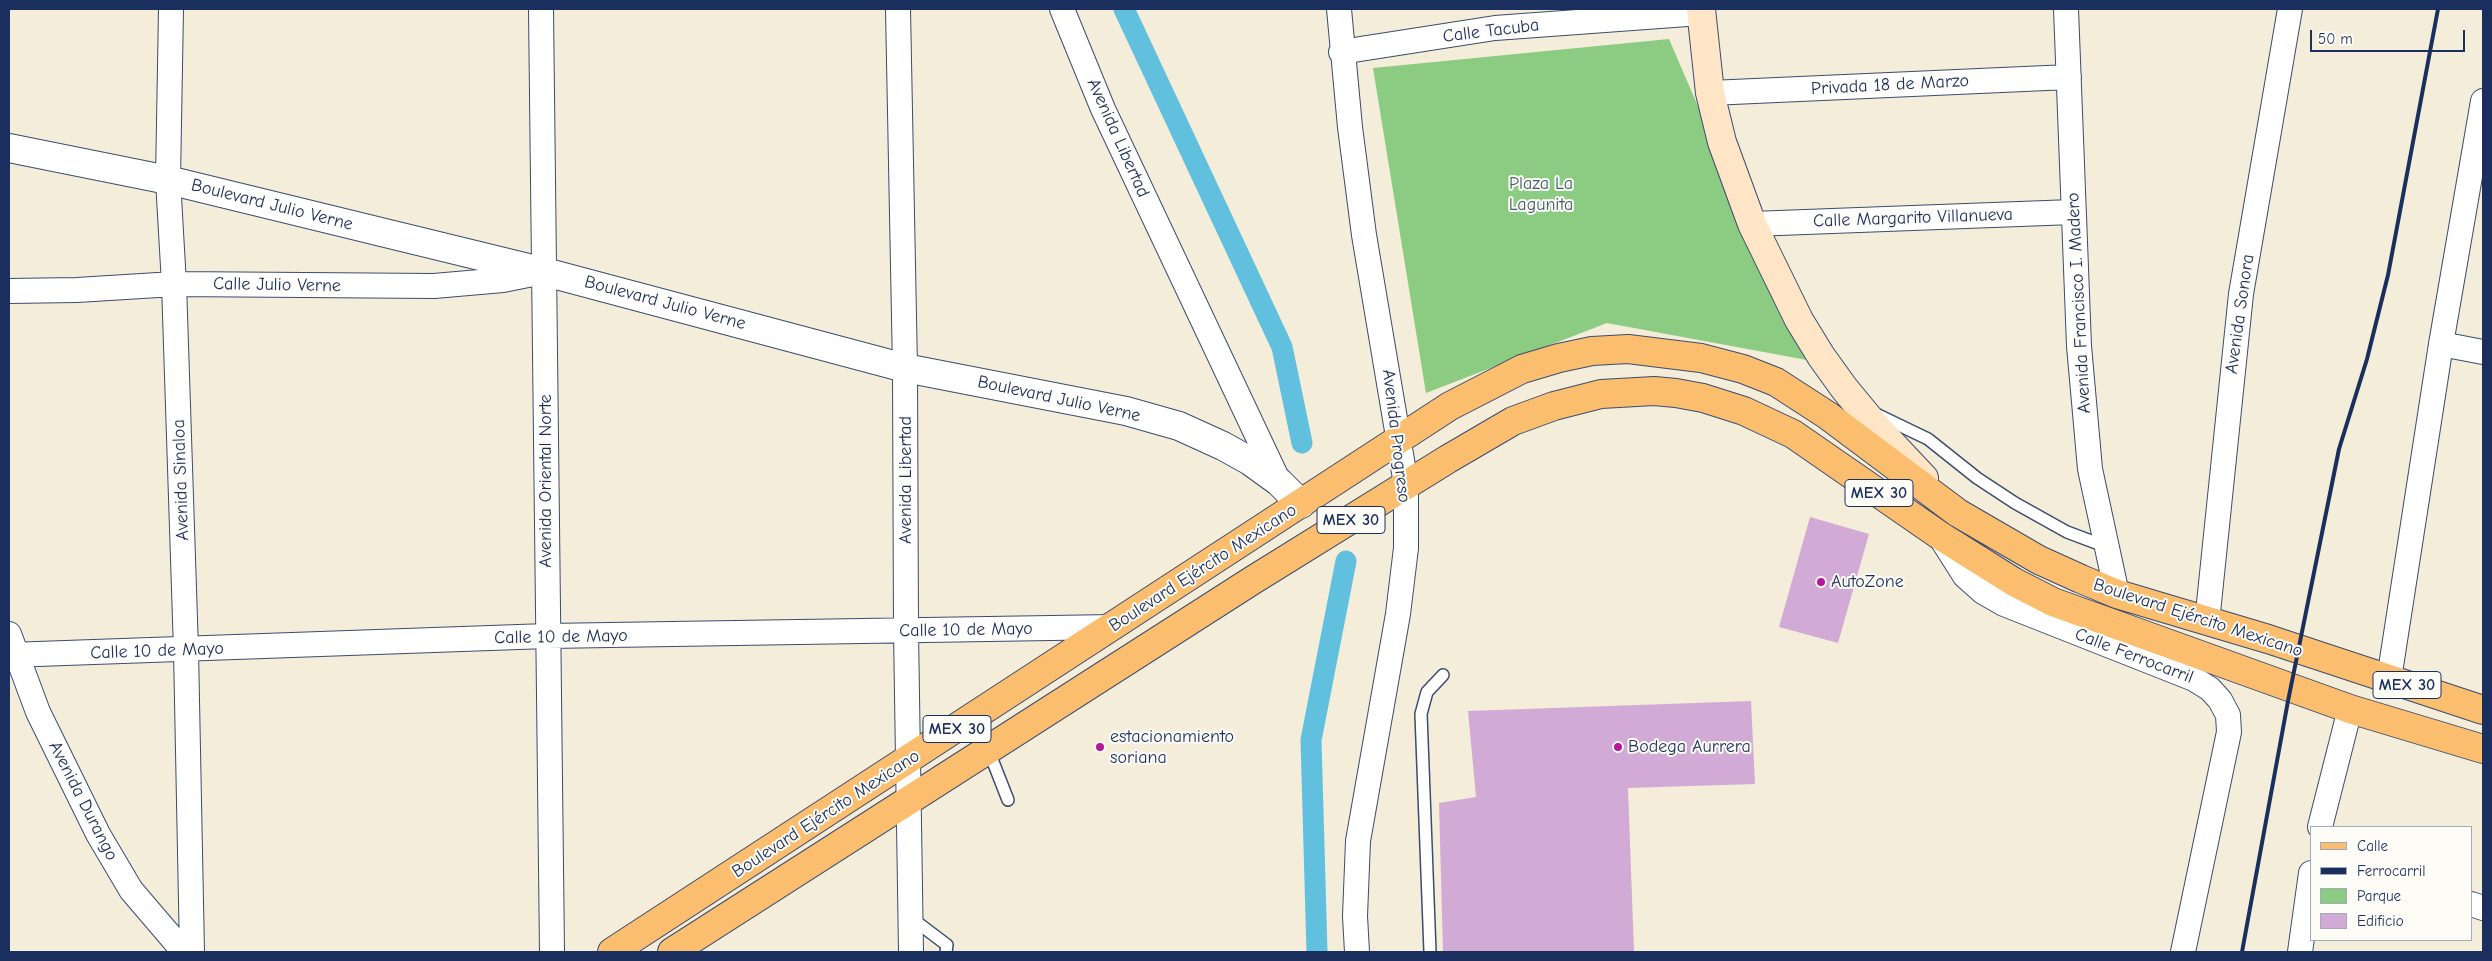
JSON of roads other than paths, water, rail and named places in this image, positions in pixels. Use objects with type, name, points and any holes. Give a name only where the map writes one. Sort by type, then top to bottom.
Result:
[{"type":"main road","points":[[1701,11],[1710,93],[1722,142],[1752,224],[1799,320],[1821,356],[1858,405],[1958,513]]},
{"type":"main road","name":"Boulevard Ejército Mexicano","points":[[612,952],[1114,627],[1450,406],[1522,369],[1592,351],[1628,349],[1663,352],[1718,362],[1743,369],[1776,382],[1827,415],[1958,513],[2039,560],[2117,594],[2268,639],[2483,710]]},
{"type":"main road","name":"Boulevard Ejército Mexicano","points":[[672,952],[1309,546],[1513,421],[1540,410],[1601,394],[1654,391],[1676,392],[1744,411],[1794,434],[1939,535],[2014,582],[2053,602],[2350,709],[2483,749]]},
{"type":"street","name":"Avenida Sinaloa","points":[[171,9],[168,180],[174,284],[186,650],[192,952]]},
{"type":"street","name":"Avenida Oriental Norte","points":[[541,9],[552,952]]},
{"type":"street","name":"Avenida Libertad","points":[[898,9],[906,368],[906,631],[911,952]]},
{"type":"street","name":"Avenida Libertad","points":[[1062,9],[1103,109],[1279,482]]},
{"type":"street","name":"Avenida Progreso","points":[[1339,9],[1342,52],[1388,445],[1400,489],[1406,548],[1398,614],[1358,840],[1355,916],[1357,952]]},
{"type":"street","name":"Avenida Francisco I. Madero","points":[[2066,9],[2079,346],[2090,469],[2117,594]]},
{"type":"street","name":"Avenida Sonora","points":[[2207,622],[2241,294],[2290,9]]},
{"type":"street","name":"Calle Tacuba","points":[[1342,52],[1495,18],[1701,11]]},
{"type":"street","name":"Privada 18 de Marzo","points":[[1710,93],[2070,76]]},
{"type":"street","points":[[2389,679],[2441,344],[2477,177],[2483,101]]},
{"type":"street","name":"Boulevard Julio Verne","points":[[9,148],[168,180],[545,272],[906,368],[1126,411],[1179,426],[1223,446],[1250,461],[1307,500]]},
{"type":"street","name":"Calle Margarito Villanueva","points":[[1752,224],[2073,212]]},
{"type":"street","name":"Calle Julio Verne","points":[[9,291],[76,290],[174,284],[434,286],[503,280],[545,272]]},
{"type":"street","points":[[2441,344],[2483,352]]},
{"type":"street","name":"Calle Ferrocarril","points":[[1939,535],[1965,576],[1983,592],[2004,604],[2042,621],[2194,679],[2210,689],[2220,700],[2228,715],[2229,732],[2183,952]]},
{"type":"street","name":"Calle 10 de Mayo","points":[[11,648],[186,650],[548,636],[1114,627]]},
{"type":"street","name":"Avenida Durango","points":[[11,648],[38,712],[98,834],[131,890],[184,952]]},
{"type":"street","points":[[2320,826],[2350,709]]},
{"type":"street","points":[[2300,952],[2310,881]]},
{"type":"lane","points":[[1858,405],[1928,439],[1977,478],[2067,532],[2107,547]]},
{"type":"lane","points":[[1430,952],[1421,714],[1427,692],[1443,675]]},
{"type":"lane","points":[[988,749],[1008,800]]},
{"type":"lane","points":[[910,917],[946,945],[946,952]]},
{"type":"waterway","points":[[1124,9],[1282,347],[1302,443]]},
{"type":"waterway","points":[[1317,952],[1311,740],[1346,561]]},
{"type":"railway","points":[[2242,952],[2288,701],[2339,449],[2367,359],[2388,275],[2438,9]]},
{"type":"place","name":"AutoZone","points":[[1821,582]]},
{"type":"place","name":"estacionamiento soriana","points":[[1100,747]]},
{"type":"place","name":"Bodega Aurrera","points":[[1618,747]]},
{"type":"park label","name":"Plaza La Lagunita","points":[[1541,194]]}]
